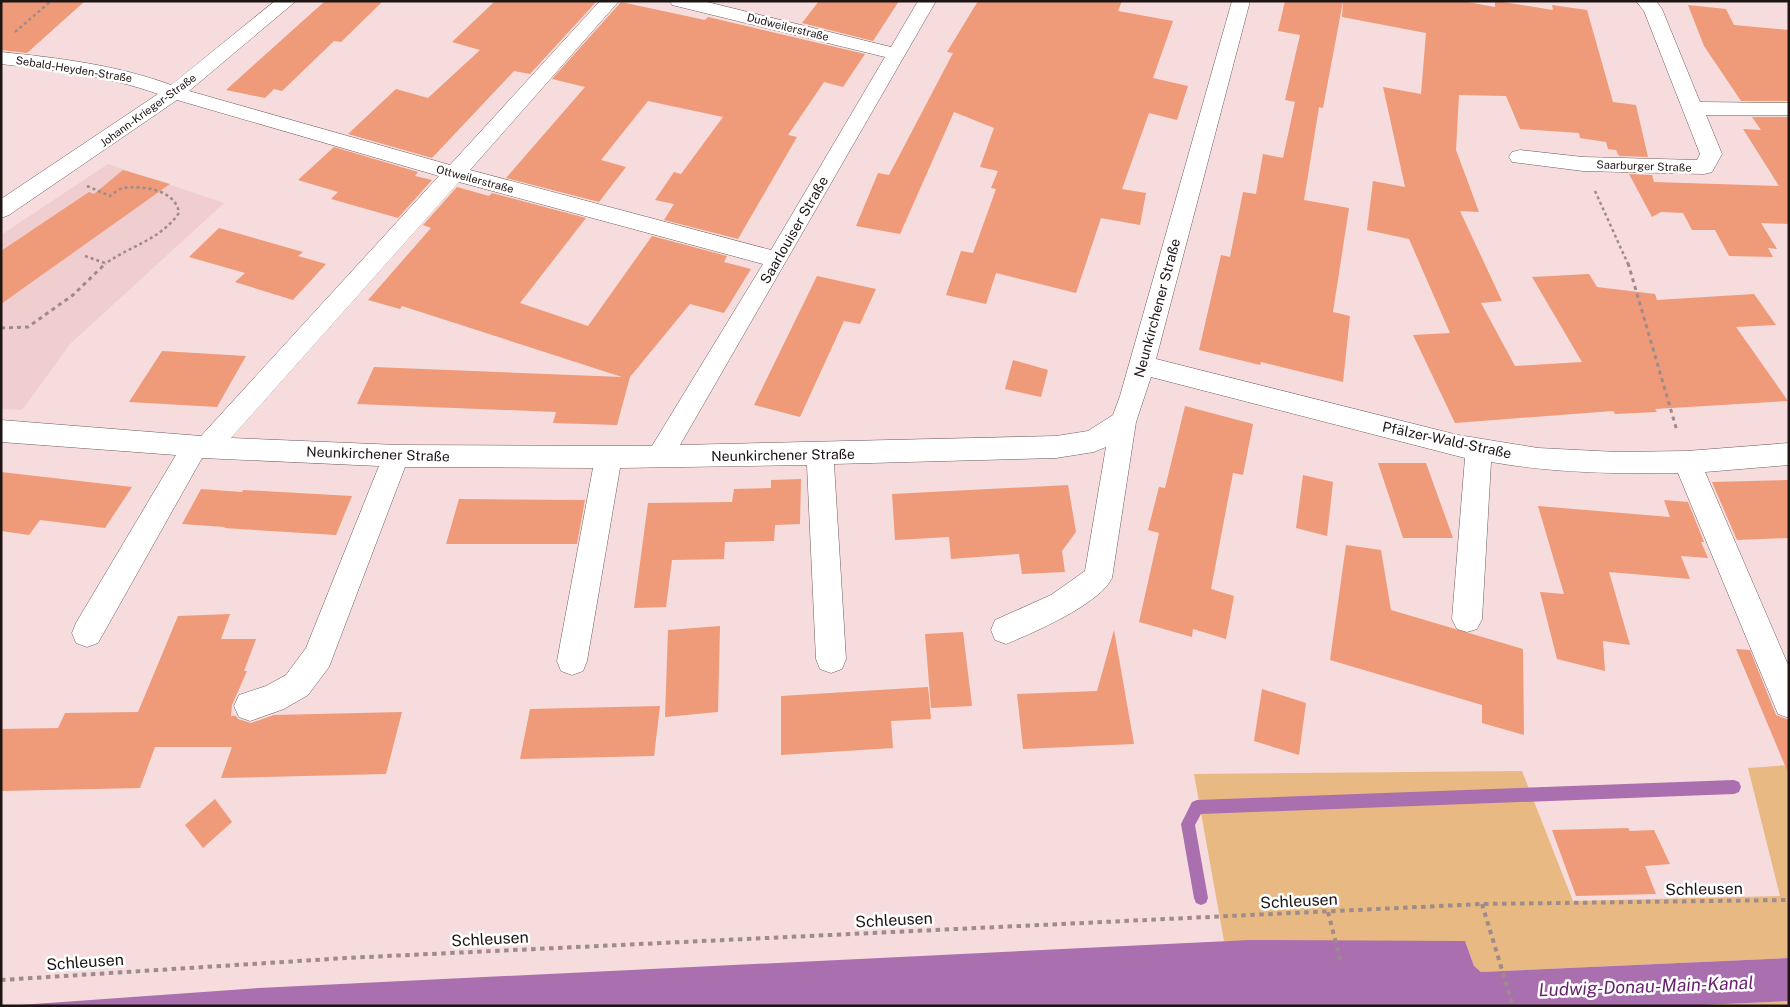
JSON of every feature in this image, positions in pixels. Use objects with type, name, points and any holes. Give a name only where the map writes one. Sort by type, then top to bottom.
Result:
[{"type":"street","name":"Johann-Krieger-Straße","points":[[1,210],[174,93],[287,1]]},
{"type":"street","points":[[87,633],[201,447],[610,1]]},
{"type":"street","name":"Dudweilerstraße","points":[[679,1],[897,54]]},
{"type":"street","name":"Saarlouiser Straße","points":[[659,457],[777,260],[927,1]]},
{"type":"street","name":"Neunkirchener Straße","points":[[1,431],[201,447],[396,456],[659,457],[820,454],[1056,447],[1094,441],[1123,422],[1133,396],[1241,1]]},
{"type":"street","name":"Saarburger Straße","points":[[1520,157],[1582,164],[1704,167],[1711,154],[1653,9],[1645,1]]},
{"type":"street","name":"Sebald-Heyden-Straße","points":[[1,58],[49,63],[133,78],[174,93]]},
{"type":"street","name":"Ottweilerstraße","points":[[174,93],[454,173],[777,260]]},
{"type":"street","points":[[1693,108],[1789,109]]},
{"type":"street","name":"Pfälzer-Wald-Straße","points":[[1141,365],[1458,446],[1538,459],[1617,464],[1686,462],[1789,454]]},
{"type":"street","points":[[1006,630],[1061,604],[1098,578],[1123,422]]},
{"type":"street","points":[[1467,619],[1479,449]]},
{"type":"street","points":[[820,454],[831,659]]},
{"type":"street","points":[[250,706],[273,699],[298,685],[318,656],[396,456]]},
{"type":"street","points":[[572,661],[608,457]]},
{"type":"street","points":[[1686,462],[1789,703]]},
{"type":"path","points":[[8,38],[51,1]]},
{"type":"path","points":[[1582,164],[1627,260],[1686,462]]},
{"type":"path","points":[[1,328],[28,327],[74,295],[106,263],[157,236],[169,227],[179,213],[178,206],[167,194],[156,190],[122,188],[110,196],[80,183]]},
{"type":"path","points":[[85,256],[106,263]]},
{"type":"path","name":"Schleusen","points":[[1,980],[346,958],[1482,904],[1789,900]]},
{"type":"path","points":[[1482,904],[1513,1006]]},
{"type":"path","points":[[1328,912],[1341,963]]},
{"type":"shaded area","points":[[108,164],[224,203],[70,344],[22,410],[1,409],[1,235]]},
{"type":"shaded area","points":[[1789,765],[1789,958],[1481,972],[1474,966],[1465,941],[1224,941],[1194,774],[1522,771],[1573,901],[1780,896],[1748,768]]},
{"type":"shaded area","points":[[1789,1001],[1789,1006],[1681,1006]]},
{"type":"water","name":"Ludwig-Donau-Main-Kanal","points":[[1250,940],[1465,941],[1474,966],[1481,972],[1789,958],[1789,1001],[1681,1006],[6,1006],[259,988]]},
{"type":"building","points":[[1,1],[85,1],[27,53],[1,50]]},
{"type":"building","points":[[325,1],[383,1],[341,42],[334,41],[282,91],[274,89],[265,98],[226,90]]},
{"type":"building","points":[[495,1],[597,1],[530,74],[514,71],[432,158],[348,134],[396,89],[428,98],[480,50],[452,42]]},
{"type":"building","points":[[819,1],[899,1],[873,41],[802,23]]},
{"type":"building","points":[[978,1],[1122,1],[1118,11],[1173,21],[1153,78],[1188,86],[1177,120],[1149,113],[1122,189],[1146,193],[1140,225],[1101,218],[1076,293],[996,273],[986,304],[946,295],[961,251],[973,253],[996,189],[991,188],[998,171],[980,167],[994,128],[954,112],[900,234],[856,226],[878,173],[889,175],[953,53],[947,52]]},
{"type":"building","points":[[1285,1],[1343,1],[1323,108],[1319,107],[1304,200],[1349,208],[1333,312],[1350,316],[1343,382],[1261,362],[1260,365],[1199,350],[1221,255],[1230,257],[1243,192],[1256,194],[1263,154],[1283,158],[1295,102],[1285,100],[1300,35],[1278,31]]},
{"type":"building","points":[[1343,1],[1462,1],[1495,7],[1495,1],[1497,1],[1553,10],[1552,5],[1587,10],[1613,102],[1636,105],[1648,157],[1619,156],[1616,150],[1608,149],[1606,142],[1580,138],[1579,133],[1520,129],[1506,96],[1459,95],[1456,150],[1479,212],[1460,211],[1502,301],[1481,303],[1515,366],[1582,362],[1532,277],[1589,274],[1597,287],[1655,294],[1657,300],[1754,294],[1776,325],[1736,327],[1788,401],[1655,409],[1657,412],[1615,414],[1613,411],[1455,423],[1413,335],[1450,333],[1409,239],[1367,230],[1373,181],[1405,187],[1383,87],[1421,94],[1426,33],[1342,17]]},
{"type":"building","points":[[621,2],[705,20],[708,17],[865,54],[843,87],[824,82],[788,135],[797,137],[738,239],[664,220],[674,204],[655,200],[674,172],[681,174],[723,117],[648,101],[601,160],[626,167],[599,202],[506,178],[585,87],[552,79]]},
{"type":"building","points":[[1688,5],[1726,9],[1734,25],[1789,30],[1789,101],[1741,101],[1704,46]]},
{"type":"building","points":[[1752,117],[1789,117],[1789,224],[1761,223],[1777,249],[1768,248],[1773,257],[1729,256],[1715,230],[1692,230],[1683,213],[1661,212],[1652,217],[1629,174],[1652,175],[1654,182],[1779,186],[1743,129],[1761,130]]},
{"type":"building","points":[[334,147],[418,172],[415,176],[432,180],[398,218],[331,199],[338,192],[298,180]]},
{"type":"building","points":[[123,170],[170,184],[1,304],[1,251],[89,192],[94,194]]},
{"type":"building","points":[[457,187],[489,196],[492,193],[586,218],[520,303],[588,326],[652,236],[727,256],[724,262],[751,269],[724,313],[690,304],[630,377],[617,425],[553,423],[556,412],[357,404],[374,367],[622,377],[402,306],[400,309],[368,300],[431,228],[423,225]]},
{"type":"building","points":[[219,228],[303,252],[298,256],[326,264],[293,300],[235,282],[245,273],[189,257]]},
{"type":"building","points":[[817,276],[876,289],[860,324],[844,321],[800,417],[754,405]]},
{"type":"building","points":[[162,351],[246,356],[217,407],[129,402]]},
{"type":"building","points":[[1013,360],[1048,370],[1041,397],[1005,389]]},
{"type":"building","points":[[1185,406],[1253,424],[1243,475],[1233,473],[1211,589],[1234,596],[1226,639],[1193,629],[1192,637],[1139,622],[1159,533],[1148,530],[1159,487],[1165,488]]},
{"type":"building","points":[[1378,463],[1426,463],[1453,538],[1403,538]]},
{"type":"building","points":[[1,472],[132,487],[105,528],[40,520],[29,535],[1,531]]},
{"type":"building","points":[[1303,475],[1333,482],[1327,536],[1296,528]]},
{"type":"building","points":[[801,479],[800,524],[775,525],[774,541],[725,542],[724,559],[672,560],[666,607],[634,608],[648,503],[732,502],[734,489],[771,488],[771,480]]},
{"type":"building","points":[[1789,480],[1789,538],[1737,540],[1712,482]]},
{"type":"building","points":[[1068,485],[1076,532],[1062,551],[1065,572],[1022,574],[1019,554],[951,559],[949,537],[895,540],[892,494]]},
{"type":"building","points":[[201,489],[352,496],[336,535],[182,524]]},
{"type":"building","points":[[459,499],[585,500],[577,544],[446,544]]},
{"type":"building","points":[[1664,500],[1688,502],[1704,542],[1701,542],[1708,558],[1681,556],[1690,579],[1609,572],[1630,645],[1603,641],[1605,671],[1557,659],[1540,592],[1564,594],[1538,506],[1670,517]]},
{"type":"building","points":[[1346,545],[1381,550],[1391,610],[1523,649],[1524,735],[1482,723],[1482,705],[1330,660]]},
{"type":"building","points":[[230,614],[221,639],[256,639],[244,671],[247,671],[232,705],[231,716],[236,716],[238,719],[251,723],[274,715],[402,712],[386,774],[221,778],[232,747],[155,747],[140,788],[1,791],[1,729],[58,728],[65,713],[138,712],[178,616]]},
{"type":"building","points":[[720,626],[718,712],[665,717],[668,630]]},
{"type":"building","points":[[1114,630],[1134,744],[1023,749],[1017,694],[1097,691]]},
{"type":"building","points":[[963,632],[972,706],[931,708],[925,634]]},
{"type":"building","points":[[1736,649],[1750,650],[1776,715],[1789,720],[1789,775]]},
{"type":"building","points":[[928,687],[931,719],[891,721],[893,748],[781,755],[781,696]]},
{"type":"building","points":[[1262,689],[1306,703],[1299,755],[1254,741]]},
{"type":"building","points":[[660,706],[654,756],[520,759],[530,709]]},
{"type":"building","points":[[215,799],[232,822],[203,848],[185,825]]},
{"type":"building","points":[[1628,828],[1630,831],[1654,830],[1670,864],[1645,866],[1656,894],[1576,896],[1552,830]]},
{"type":"waterway","points":[[1201,898],[1188,824],[1197,807],[1734,787]]}]
